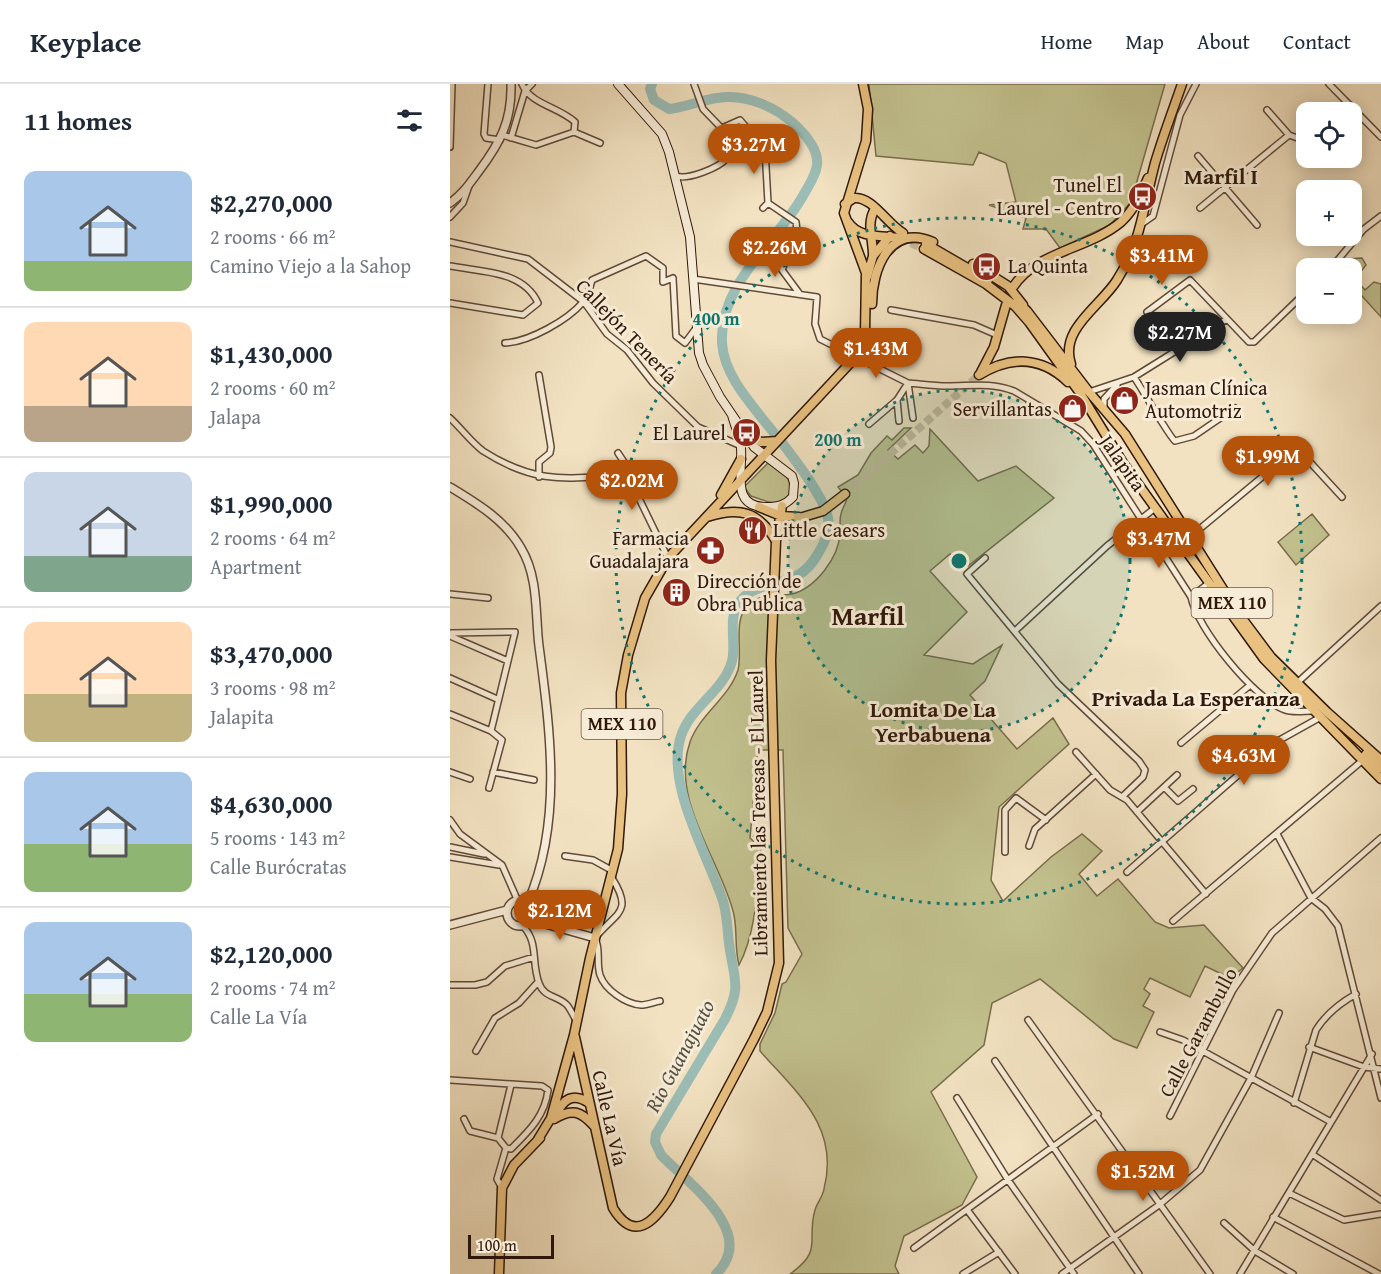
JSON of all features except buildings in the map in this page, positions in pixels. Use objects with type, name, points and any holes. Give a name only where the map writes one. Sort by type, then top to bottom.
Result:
[{"type":"main road","points":[[618,84],[662,134],[676,176],[690,237],[699,353],[703,365],[732,415],[763,456],[792,476],[794,483],[792,497],[782,506],[759,507]]},
{"type":"main road","points":[[844,208],[859,197],[866,200],[901,236],[873,236],[852,228],[844,208],[860,167],[866,141],[868,109],[863,84]]},
{"type":"main road","name":"MEX 110","points":[[1013,287],[1023,275],[1038,265],[1122,220],[1138,201],[1156,162],[1182,84]]},
{"type":"main road","name":"MEX 110","points":[[1156,162],[1143,223],[1117,280],[1072,335],[1069,356],[1084,392],[1104,408],[1125,434],[1243,620],[1271,657],[1381,760]]},
{"type":"main road","name":"MEX 110","points":[[537,1141],[551,1118],[574,1035],[621,831],[623,677],[645,598],[668,558],[855,357],[866,326],[866,279],[861,255],[848,230],[844,208]]},
{"type":"main road","points":[[866,279],[873,256],[873,236],[870,226],[875,209]]},
{"type":"main road","points":[[873,256],[890,236]]},
{"type":"main road","points":[[855,357],[870,326],[877,266],[885,252],[906,240],[924,238],[977,266],[1008,286],[1027,310]]},
{"type":"main road","name":"MEX 110","points":[[1080,380],[1027,310],[974,271],[925,246],[986,284],[1015,306],[1084,392],[1123,464],[1264,659],[1316,715],[1381,779]]},
{"type":"main road","points":[[1006,305],[989,358],[979,375],[1013,360],[1034,363],[1056,371],[1084,392]]},
{"type":"main road","points":[[732,415],[741,446],[740,480],[746,500],[781,516],[799,517],[831,506],[846,494]]},
{"type":"main road","points":[[747,436],[760,442],[777,441]]},
{"type":"main road","points":[[714,507],[741,459]]},
{"type":"main road","name":"Libramiento las Teresas - El Laurel","points":[[613,1208],[625,1223],[636,1227],[648,1224],[658,1216],[767,1012],[779,963],[772,609],[776,541],[782,506]]},
{"type":"main road","points":[[706,517],[728,510],[747,514],[769,526],[776,541],[789,523],[799,517]]},
{"type":"main road","points":[[1352,735],[1358,746],[1381,768]]},
{"type":"main road","name":"Calle La Vía","points":[[574,1035],[613,1208]]},
{"type":"main road","points":[[554,1119],[562,1104],[570,1098],[580,1097],[589,1103]]},
{"type":"main road","points":[[554,1119],[564,1113],[575,1112],[583,1115],[595,1128]]},
{"type":"main road","name":"MEX 110","points":[[500,1274],[502,1188],[513,1165],[537,1141],[554,1119]]},
{"type":"street","points":[[450,147],[452,84]]},
{"type":"street","points":[[488,84],[485,137],[511,138],[526,144],[541,145],[574,132],[600,143]]},
{"type":"street","points":[[450,217],[463,203],[469,186],[501,138],[508,118],[511,84]]},
{"type":"street","points":[[522,84],[531,97],[546,102],[574,122],[574,132]]},
{"type":"street","points":[[511,138],[525,91],[532,84]]},
{"type":"street","points":[[676,176],[680,178],[718,165],[727,158],[731,149],[731,138],[703,109],[694,84]]},
{"type":"street","points":[[1143,223],[1153,216],[1156,210],[1180,115],[1196,84]]},
{"type":"street","points":[[1329,84],[1347,102]]},
{"type":"street","points":[[1266,110],[1289,135],[1296,137]]},
{"type":"street","points":[[1362,117],[1381,137]]},
{"type":"street","points":[[722,128],[740,120],[765,149],[768,202],[763,208]]},
{"type":"street","points":[[1200,208],[1289,135]]},
{"type":"street","points":[[1198,156],[1257,225]]},
{"type":"street","points":[[452,198],[469,186]]},
{"type":"street","points":[[768,202],[796,222],[796,231],[782,270],[799,293]]},
{"type":"street","points":[[1339,258],[1364,229],[1381,216]]},
{"type":"street","name":"Callejón Tenería","points":[[450,242],[528,259],[584,302],[607,334],[627,350],[653,383],[698,427],[741,446]]},
{"type":"street","points":[[506,343],[526,340],[550,327],[584,302],[592,280],[646,256],[663,267],[663,282],[673,278],[676,336],[686,343],[697,326]]},
{"type":"street","points":[[450,266],[515,278],[532,290],[537,303],[523,315],[450,303]]},
{"type":"street","points":[[693,279],[799,293],[818,299],[814,315],[816,332],[820,339],[908,383]]},
{"type":"street","points":[[1147,312],[1190,280],[1249,342],[1262,337],[1296,302]]},
{"type":"street","points":[[891,310],[974,325],[997,334]]},
{"type":"street","points":[[1084,392],[1134,377],[1227,319]]},
{"type":"street","points":[[539,375],[551,447],[550,453],[539,462],[539,477]]},
{"type":"street","points":[[1134,377],[1172,440],[1185,440],[1235,408]]},
{"type":"street","points":[[1104,408],[1104,399],[1120,382]]},
{"type":"street","points":[[869,424],[897,400],[908,383]]},
{"type":"street","points":[[908,383],[913,418]]},
{"type":"street","name":"Jalapita","points":[[908,383],[948,386],[977,383],[1002,386],[1081,431],[1093,444],[1143,518],[1191,597],[1206,629],[1249,686],[1288,712],[1316,715]]},
{"type":"street","points":[[897,400],[899,421]]},
{"type":"street","points":[[450,418],[483,450],[539,477],[572,479],[655,475],[659,479],[662,493]]},
{"type":"street","points":[[1190,537],[1297,448],[1342,497]]},
{"type":"street","points":[[618,453],[624,462],[624,477],[632,484],[668,558]]},
{"type":"street","points":[[450,487],[486,509],[506,526],[522,550],[533,582],[539,645],[546,681],[552,766],[546,830],[536,883],[528,902]]},
{"type":"street","points":[[1016,630],[1107,546],[1155,508]]},
{"type":"street","points":[[985,558],[967,574],[1016,630],[1058,684],[1139,761],[1145,770],[1143,777],[1124,798]]},
{"type":"street","points":[[1191,597],[1209,583]]},
{"type":"street","points":[[450,594],[488,598]]},
{"type":"street","points":[[1297,683],[1381,606]]},
{"type":"street","points":[[450,635],[515,632],[491,731]]},
{"type":"street","points":[[450,635],[508,661]]},
{"type":"street","points":[[450,678],[497,699]]},
{"type":"street","points":[[1181,743],[1249,686]]},
{"type":"street","points":[[450,714],[491,731],[502,740],[489,788]]},
{"type":"street","points":[[1127,872],[1276,742],[1316,715]]},
{"type":"street","points":[[1076,752],[1110,790],[1124,798],[1137,812],[1206,894]]},
{"type":"street","points":[[1173,921],[1363,760]]},
{"type":"street","points":[[493,771],[534,780]]},
{"type":"street","points":[[450,772],[470,779]]},
{"type":"street","points":[[1029,846],[1030,836],[1096,774]]},
{"type":"street","points":[[1137,812],[1177,775]]},
{"type":"street","points":[[1164,787],[1178,801],[1193,789]]},
{"type":"street","points":[[1005,852],[1005,810],[1016,798],[1046,820]]},
{"type":"street","points":[[450,820],[460,834],[502,865],[517,900]]},
{"type":"street","points":[[1277,834],[1311,898],[1325,909],[1338,926],[1356,994],[1361,1023],[1372,1054],[1373,1068],[1381,1098]]},
{"type":"street","name":"Calle Garambullo","points":[[1170,1116],[1233,990],[1272,933],[1381,838]]},
{"type":"street","points":[[450,848],[486,854]]},
{"type":"street","points":[[565,856],[592,860],[612,874],[623,898],[621,911],[595,938]]},
{"type":"street","points":[[450,857],[502,865]]},
{"type":"street","points":[[450,925],[507,910],[512,902],[517,900],[528,902],[533,910],[531,920],[523,926]]},
{"type":"street","points":[[568,903],[602,912]]},
{"type":"street","points":[[507,910],[511,922],[523,926],[533,939],[538,982],[545,994],[568,1006],[577,1023]]},
{"type":"street","points":[[531,920],[595,938],[599,946],[600,977],[606,986],[633,1003],[644,1005],[660,1001]]},
{"type":"street","points":[[450,985],[475,986],[486,982],[505,966],[534,957]]},
{"type":"street","points":[[476,1051],[495,1018],[519,1003],[538,982]]},
{"type":"street","points":[[1294,1103],[1301,1084],[1309,1047],[1322,1021],[1340,1004],[1356,994]]},
{"type":"street","points":[[1062,1274],[1159,1205],[1200,1170],[1251,1078],[1279,1013]]},
{"type":"street","points":[[1028,1020],[1098,1114],[1159,1205],[1210,1274]]},
{"type":"street","points":[[1160,1032],[1183,1040],[1331,1122]]},
{"type":"street","points":[[1309,1047],[1364,1067],[1381,1069]]},
{"type":"street","points":[[1240,1274],[1372,1054]]},
{"type":"street","points":[[995,1061],[1139,1274]]},
{"type":"street","points":[[450,1080],[542,1086],[548,1090],[547,1100],[537,1123],[511,1149],[506,1148],[498,1138],[470,1131],[464,1119]]},
{"type":"street","points":[[498,1138],[511,1084]]},
{"type":"street","points":[[957,1098],[1008,1180],[1074,1274]]},
{"type":"street","points":[[914,1248],[1098,1114]]},
{"type":"street","points":[[502,1188],[497,1179],[506,1148]]},
{"type":"street","points":[[1312,1154],[1381,1200]]},
{"type":"street","points":[[1288,1193],[1344,1220],[1381,1214]]},
{"type":"street","points":[[968,1210],[1015,1274]]},
{"type":"street","points":[[1273,1217],[1379,1274]]},
{"type":"street","points":[[1224,1223],[1255,1251],[1293,1274]]},
{"type":"street","points":[[963,1274],[999,1252]]},
{"type":"shaded area","points":[[869,84],[1165,84],[1131,202],[1110,225],[1060,248],[1046,229],[1023,229],[1026,218],[989,205],[1016,202],[1006,163],[979,152],[973,165],[876,156]]},
{"type":"shaded area","points":[[1362,258],[1366,265],[1362,270]]},
{"type":"shaded area","points":[[1374,282],[1381,284],[1381,317],[1362,296],[1362,287],[1365,290]]},
{"type":"shaded area","points":[[904,428],[911,428],[888,450],[898,459],[915,445],[923,453],[929,446],[930,429],[978,481],[1016,466],[1054,498],[968,566],[950,554],[930,571],[967,612],[924,655],[973,664],[1002,645],[985,681],[970,695],[1017,749],[1053,718],[1069,744],[999,807],[991,880],[1003,901],[1051,857],[1082,834],[1102,851],[1079,874],[1097,896],[1118,879],[1155,922],[1169,928],[1204,925],[1243,968],[1230,978],[1205,966],[1190,997],[1150,978],[1144,989],[1150,994],[1143,1006],[1154,1012],[1137,1048],[1114,1039],[1040,979],[992,1003],[984,1045],[931,1092],[977,1177],[962,1205],[904,1236],[895,1266],[899,1274],[790,1274],[807,1258],[810,1251],[813,1221],[823,1192],[827,1167],[826,1147],[821,1129],[812,1112],[760,1051],[760,1044],[775,1013],[782,984],[786,982],[802,954],[788,928],[783,750],[758,750],[750,838],[761,848],[753,923],[739,965],[733,911],[691,807],[686,785],[686,763],[690,742],[700,723],[728,689],[738,670],[739,626],[744,610],[759,598],[801,591],[825,570],[839,542],[840,516],[847,498],[838,487],[858,475],[871,453],[887,436],[892,440]]},
{"type":"shaded area","points":[[768,463],[787,477],[790,486],[788,498],[774,504],[751,496],[744,487]]},
{"type":"shaded area","points":[[1312,514],[1329,535],[1296,565],[1278,542]]},
{"type":"waterway","points":[[652,84],[650,89],[654,100],[669,109],[727,97],[762,104],[779,112],[793,123],[806,136],[816,153],[816,169],[810,184],[793,212],[740,282],[730,301],[724,321],[722,343],[728,368],[741,391],[774,433]]},
{"type":"waterway","name":"Rio Guanajuato","points":[[716,1274],[727,1258],[729,1242],[725,1226],[702,1195],[661,1155],[655,1142],[656,1134],[725,1019],[735,992],[725,907],[683,797],[678,755],[681,736],[686,725],[728,672],[733,654],[734,614],[741,600],[752,591],[802,573],[814,560],[826,536],[828,518],[821,500],[809,479],[783,444]]},
{"type":"tunnel","points":[[900,238],[924,249]]},
{"type":"tunnel","points":[[845,494],[979,375]]},
{"type":"place","name":"Tunel El Laurel - Centro","points":[[1143,197]]},
{"type":"place","name":"La Quinta","points":[[987,266]]},
{"type":"place","name":"Jasman Clínica Automotriz","points":[[1124,400]]},
{"type":"place","name":"Servillantas","points":[[1073,409]]},
{"type":"place","name":"El Laurel","points":[[747,433]]},
{"type":"place","name":"Little Caesars","points":[[752,530]]},
{"type":"place","name":"Farmacia Guadalajara","points":[[710,550]]},
{"type":"place","name":"Dirección de Obra Publica","points":[[676,593]]},
{"type":"district","name":"Marfil I","points":[[1221,176]]},
{"type":"district","name":"Marfil","points":[[868,616]]},
{"type":"district","name":"Privada La Esperanza","points":[[1196,698]]},
{"type":"district","name":"Lomita De La Yerbabuena","points":[[933,722]]}]
